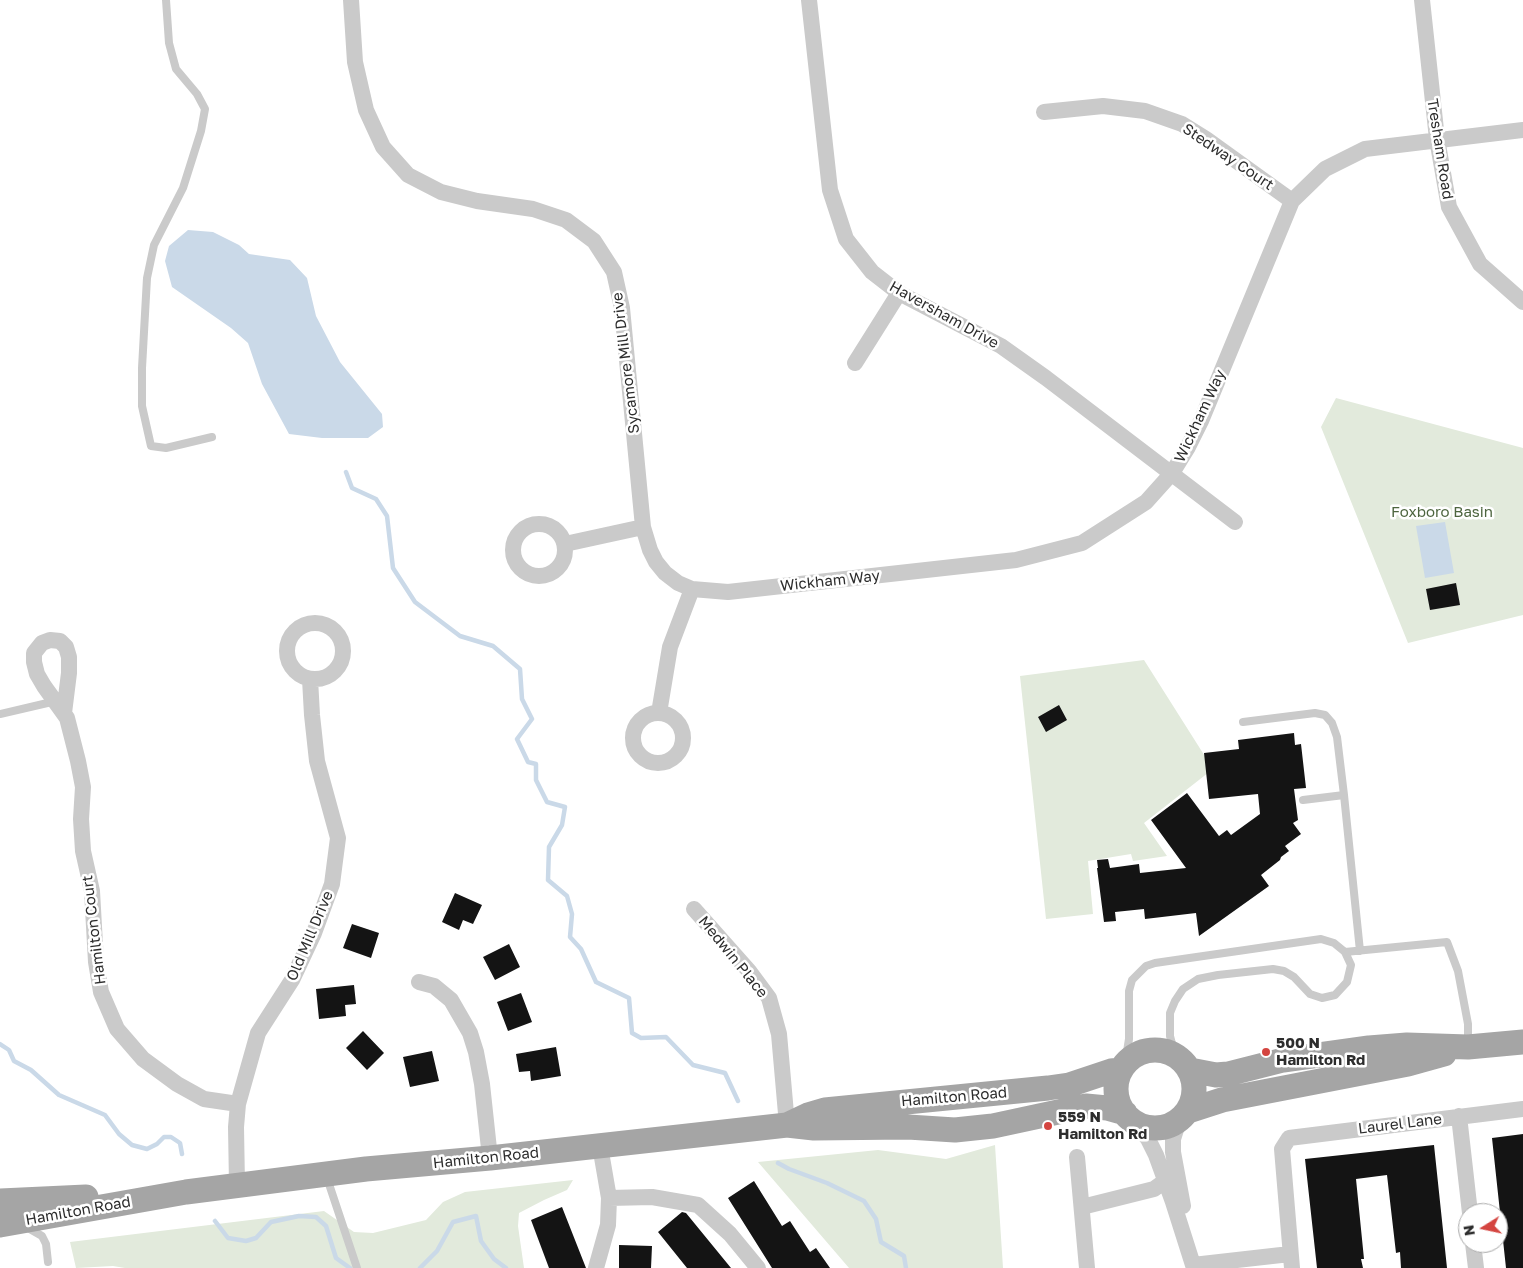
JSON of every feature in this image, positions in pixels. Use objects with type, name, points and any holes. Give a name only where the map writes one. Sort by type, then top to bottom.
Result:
[{"type":"main road","points":[[1182,1062],[1194,1080],[1193,1101],[1183,1115],[1169,1126],[1158,1128],[1146,1127],[1130,1118],[1119,1103],[1116,1092],[1117,1081],[1123,1067],[1133,1056],[1149,1050],[1165,1051],[1182,1062],[1216,1075],[1228,1074],[1283,1060],[1369,1048],[1408,1046],[1468,1047],[1523,1042]]},
{"type":"main road","points":[[1183,1115],[1222,1100],[1408,1064],[1468,1047]]},
{"type":"main road","name":"Hamilton Road","points":[[787,1125],[808,1115],[825,1110],[1069,1085],[1123,1067]]},
{"type":"main road","name":"Hamilton Road","points":[[7,1224],[186,1192],[326,1174],[787,1125],[814,1128],[908,1127],[955,1130],[993,1126],[1086,1106],[1107,1108],[1130,1118]]},
{"type":"main road","name":"Hamilton Road","points":[[0,1201],[186,1192]]},
{"type":"street","name":"Sycamore Mill Drive","points":[[351,0],[355,62],[366,110],[383,147],[408,175],[441,192],[477,201],[533,209],[566,220],[594,241],[614,272],[622,308],[643,527],[656,562],[665,573],[678,583],[692,589]]},
{"type":"street","name":"Haversham Drive","points":[[809,0],[830,190],[846,238],[872,272],[899,293],[1001,346],[1172,473],[1234,522]]},
{"type":"street","name":"Tresham Road","points":[[1422,0],[1437,139],[1450,207],[1480,264],[1523,302]]},
{"type":"street","name":"Stedway Court","points":[[1044,112],[1103,106],[1145,111],[1182,124],[1292,201]]},
{"type":"street","name":"Wickham Way","points":[[692,589],[728,592],[1016,560],[1082,543],[1146,502],[1172,473],[1188,448],[1201,421],[1292,201],[1325,169],[1365,148],[1523,130]]},
{"type":"street","points":[[855,363],[899,293]]},
{"type":"street","points":[[565,544],[643,527]]},
{"type":"street","points":[[659,713],[670,647],[692,589]]},
{"type":"street","name":"Old Mill Drive","points":[[237,1186],[236,1127],[238,1104],[258,1033],[292,980],[314,933],[332,884],[338,838],[317,761],[310,679]]},
{"type":"street","name":"Hamilton Court","points":[[60,707],[67,718],[83,787],[81,819],[83,851],[92,891],[98,970],[102,992],[118,1029],[143,1059],[177,1084],[204,1099],[238,1104]]},
{"type":"street","name":"Medwin Place","points":[[694,909],[749,971],[769,998],[779,1034],[787,1125]]},
{"type":"street","points":[[419,982],[434,986],[451,1000],[470,1033],[482,1084],[490,1158]]},
{"type":"street","name":"Laurel Lane","points":[[1291,1261],[1282,1149],[1289,1138],[1523,1109]]},
{"type":"street","points":[[1183,1115],[1173,1139],[1173,1152],[1193,1266]]},
{"type":"street","points":[[1459,1116],[1469,1203]]},
{"type":"street","points":[[1130,1118],[1148,1139],[1165,1181],[1193,1266]]},
{"type":"street","points":[[596,1268],[608,1226],[609,1198],[600,1146]]},
{"type":"street","points":[[1077,1157],[1087,1268]]},
{"type":"street","points":[[1082,1207],[1154,1189],[1165,1181]]},
{"type":"street","points":[[609,1198],[652,1197],[698,1206],[730,1234],[758,1268]]},
{"type":"street","points":[[1474,1253],[1476,1268]]},
{"type":"street","points":[[1193,1266],[1291,1261]]},
{"type":"lane","points":[[166,0],[169,44],[176,69],[197,94],[205,109],[201,131],[183,188],[154,245],[147,278],[142,406],[151,446],[166,448],[212,437]]},
{"type":"lane","points":[[0,714],[60,707]]},
{"type":"lane","points":[[1243,722],[1315,713],[1325,715],[1332,723],[1337,737],[1360,951]]},
{"type":"lane","points":[[1303,800],[1344,795]]},
{"type":"lane","points":[[1123,1067],[1129,1040],[1129,991],[1132,980],[1146,966],[1155,963],[1321,939],[1334,943],[1345,952],[1351,965],[1347,982],[1335,995],[1322,998],[1310,994],[1294,977],[1284,971],[1273,969],[1198,979],[1183,989],[1170,1013],[1170,1036],[1182,1062]]},
{"type":"lane","points":[[1345,952],[1447,942],[1458,971],[1468,1024],[1468,1047]]},
{"type":"lane","points":[[326,1174],[357,1268]]},
{"type":"lane","points":[[7,1224],[28,1227],[42,1236],[46,1244],[48,1262]]},
{"type":"green space","name":"Foxboro Basin","points":[[1336,398],[1523,448],[1523,615],[1408,643],[1321,427]]},
{"type":"green space","points":[[1144,660],[1213,769],[1144,823],[1167,856],[1133,861],[1131,854],[1088,861],[1093,914],[1046,919],[1020,676]]},
{"type":"green space","points":[[995,1145],[1003,1268],[849,1268],[758,1162],[878,1150],[946,1159]]},
{"type":"green space","points":[[573,1180],[567,1190],[519,1213],[518,1226],[524,1268],[125,1268],[113,1266],[76,1268],[70,1242],[324,1211],[354,1232],[373,1233],[426,1220],[443,1202],[465,1192]]},
{"type":"water","points":[[188,230],[213,232],[239,245],[249,254],[290,260],[307,278],[316,316],[340,362],[382,414],[383,427],[368,438],[322,438],[289,434],[262,384],[248,343],[231,328],[172,287],[165,261],[169,246]]},
{"type":"water","points":[[1445,522],[1454,573],[1425,578],[1416,526]]},
{"type":"building","points":[[1456,583],[1460,605],[1430,610],[1426,589]]},
{"type":"building","points":[[1059,705],[1067,720],[1046,732],[1038,717]]},
{"type":"building","points":[[1294,733],[1295,745],[1301,744],[1306,788],[1294,789],[1298,820],[1293,823],[1301,834],[1285,846],[1289,851],[1261,875],[1269,886],[1199,936],[1196,913],[1145,919],[1144,909],[1115,912],[1116,921],[1104,922],[1097,860],[1108,859],[1110,868],[1139,864],[1140,873],[1186,868],[1151,820],[1187,793],[1219,836],[1227,830],[1231,835],[1260,814],[1258,794],[1209,799],[1204,753],[1239,749],[1238,740]]},
{"type":"building","points":[[455,893],[482,905],[473,924],[463,920],[459,930],[442,922]]},
{"type":"building","points":[[352,924],[379,933],[371,958],[343,948]]},
{"type":"building","points":[[509,944],[520,967],[495,980],[483,957]]},
{"type":"building","points":[[354,985],[356,1004],[345,1005],[346,1016],[319,1019],[316,989]]},
{"type":"building","points":[[521,993],[532,1022],[508,1031],[497,1002]]},
{"type":"building","points":[[363,1031],[384,1053],[367,1070],[346,1048]]},
{"type":"building","points":[[556,1047],[561,1076],[531,1081],[530,1071],[519,1072],[516,1054]]},
{"type":"building","points":[[432,1051],[439,1081],[410,1087],[403,1057]]},
{"type":"building","points":[[1523,1134],[1523,1268],[1506,1268],[1504,1253],[1508,1253],[1508,1203],[1499,1203],[1492,1138]]},
{"type":"building","points":[[1434,1145],[1447,1268],[1401,1268],[1400,1252],[1396,1253],[1387,1175],[1356,1179],[1364,1259],[1361,1259],[1363,1268],[1317,1268],[1305,1159]]},
{"type":"building","points":[[754,1181],[782,1226],[790,1221],[810,1252],[816,1248],[830,1268],[772,1268],[728,1198]]},
{"type":"building","points":[[562,1207],[586,1268],[549,1268],[531,1220]]},
{"type":"building","points":[[682,1212],[686,1213],[731,1268],[687,1268],[658,1232]]},
{"type":"building","points":[[619,1245],[652,1246],[651,1268],[619,1268]]},
{"type":"waterway","points":[[346,472],[352,488],[376,499],[387,516],[393,568],[415,602],[460,636],[493,646],[520,669],[522,699],[532,719],[517,739],[528,762],[536,764],[536,780],[547,802],[565,807],[562,825],[549,847],[548,880],[567,896],[572,914],[570,937],[581,949],[596,982],[629,998],[632,1033],[641,1038],[666,1037],[693,1065],[725,1073],[738,1101]]},
{"type":"waterway","points":[[0,1044],[9,1050],[14,1061],[31,1070],[59,1095],[105,1115],[119,1134],[132,1145],[147,1149],[157,1144],[164,1137],[171,1137],[180,1143],[182,1154]]},
{"type":"waterway","points":[[778,1163],[827,1183],[864,1201],[876,1219],[881,1242],[904,1256],[906,1268]]},
{"type":"waterway","points":[[215,1221],[228,1238],[246,1241],[256,1238],[271,1222],[299,1216],[316,1217],[326,1226],[336,1258],[350,1268]]},
{"type":"waterway","points":[[420,1268],[437,1251],[453,1222],[476,1216],[481,1241],[494,1259],[506,1268]]},
{"type":"place","name":"500 N Hamilton Rd","points":[[1266,1052]]},
{"type":"place","name":"559 N Hamilton Rd","points":[[1048,1126]]}]
